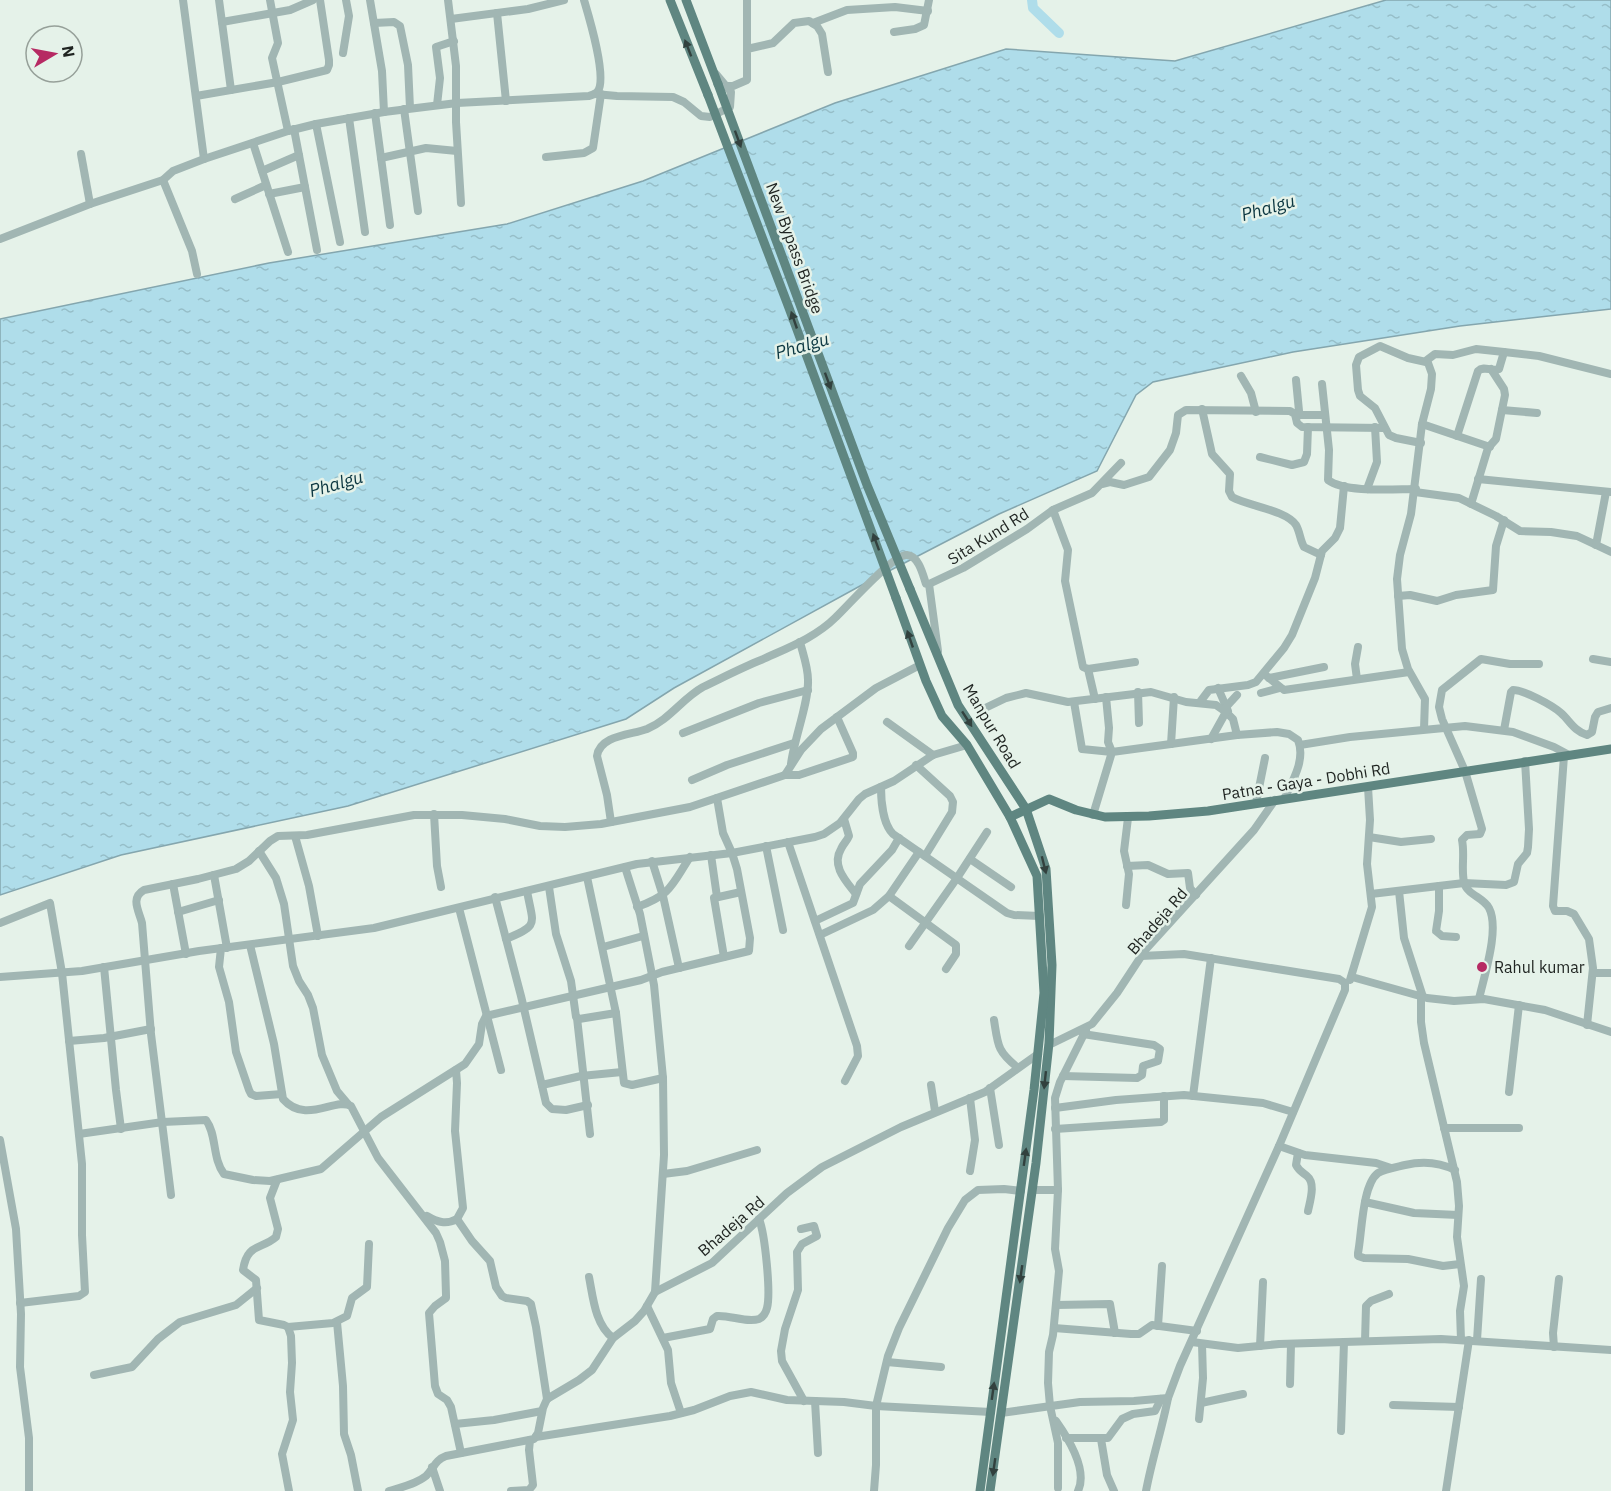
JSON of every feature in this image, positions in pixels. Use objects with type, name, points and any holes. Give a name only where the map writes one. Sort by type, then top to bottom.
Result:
[{"type":"main road","name":"New Bypass Bridge","points":[[670,0],[789,308],[896,597]]},
{"type":"main road","name":"New Bypass Bridge","points":[[686,0],[713,71],[722,85],[867,485],[910,589]]},
{"type":"main road","name":"Manpur Road","points":[[910,589],[958,705],[1026,810],[1046,869],[1052,965],[1049,1045],[1033,1190],[990,1491]]},
{"type":"main road","name":"Manpur Road","points":[[896,597],[920,665],[942,716],[967,745],[1010,817],[1037,876],[1044,993],[1021,1191],[980,1491]]},
{"type":"main road","name":"Patna - Gaya - Dobhi Rd","points":[[1010,817],[1048,799],[1093,815],[1128,818],[1208,810],[1611,749]]},
{"type":"street","points":[[183,0],[204,159]]},
{"type":"street","points":[[219,0],[231,90]]},
{"type":"street","points":[[270,0],[278,43],[272,58],[299,154],[317,250]]},
{"type":"street","points":[[222,22],[272,14],[296,8],[313,0]]},
{"type":"street","points":[[195,96],[278,82],[328,69],[320,0]]},
{"type":"street","points":[[343,53],[349,16],[346,0]]},
{"type":"street","points":[[370,0],[382,71],[379,113],[381,158],[390,225]]},
{"type":"street","points":[[448,0],[456,66],[457,151],[461,203]]},
{"type":"street","points":[[451,19],[564,0]]},
{"type":"street","points":[[546,157],[584,153],[593,148],[599,67],[596,41],[584,0]]},
{"type":"street","points":[[722,85],[733,86],[747,80],[747,0]]},
{"type":"street","points":[[894,32],[921,27],[926,20],[929,0]]},
{"type":"street","points":[[813,23],[847,10],[895,7],[928,11]]},
{"type":"street","points":[[497,13],[506,101]]},
{"type":"street","points":[[747,49],[773,43],[794,23],[808,21],[813,23],[822,34],[828,72]]},
{"type":"street","points":[[374,23],[394,22],[400,26],[408,65],[407,109],[418,211]]},
{"type":"street","points":[[437,105],[440,78],[436,47],[454,41]]},
{"type":"street","points":[[0,239],[90,204],[163,180],[173,171],[204,159],[316,124],[437,105],[598,94],[673,97],[684,102],[701,116],[710,117],[730,107],[731,92],[722,85]]},
{"type":"street","points":[[349,118],[365,232]]},
{"type":"street","points":[[316,124],[340,242]]},
{"type":"street","points":[[253,142],[288,252]]},
{"type":"street","points":[[381,158],[430,147],[444,151],[457,151]]},
{"type":"street","points":[[81,154],[90,204]]},
{"type":"street","points":[[262,171],[299,154]]},
{"type":"street","points":[[163,180],[192,251],[197,274]]},
{"type":"street","points":[[235,199],[266,185]]},
{"type":"street","points":[[269,194],[305,187]]},
{"type":"street","points":[[1420,442],[1392,437],[1384,428],[1375,408],[1359,393],[1357,359],[1380,346],[1408,358],[1426,362]]},
{"type":"street","points":[[1426,362],[1435,354],[1454,355],[1476,350],[1539,356],[1611,374]]},
{"type":"street","points":[[1457,436],[1478,371],[1483,368],[1499,369],[1504,352]]},
{"type":"street","points":[[1424,729],[1425,699],[1409,672],[1402,649],[1397,579],[1400,555],[1412,514],[1422,424],[1431,389],[1432,374],[1426,362]]},
{"type":"street","points":[[1471,504],[1490,447],[1496,439],[1505,392],[1491,369]]},
{"type":"street","points":[[1241,376],[1251,393],[1257,412]]},
{"type":"street","points":[[1296,380],[1299,426],[1384,428]]},
{"type":"street","points":[[1322,384],[1329,450],[1328,480],[1332,483],[1367,489],[1416,490],[1454,497],[1504,520],[1520,531],[1569,534],[1611,552]]},
{"type":"street","points":[[1202,409],[1212,454],[1230,474],[1229,491],[1232,497],[1292,521],[1298,528],[1304,547],[1321,555]]},
{"type":"street","points":[[1102,484],[1110,482],[1124,485],[1149,477],[1170,450],[1180,412],[1202,409],[1290,411],[1297,416],[1325,415]]},
{"type":"street","points":[[1502,410],[1537,413]]},
{"type":"street","points":[[1422,424],[1490,447]]},
{"type":"street","points":[[1260,457],[1292,465],[1304,462],[1308,449],[1308,427]]},
{"type":"street","points":[[1367,489],[1377,462],[1375,428]]},
{"type":"street","name":"Sita Kund Rd","points":[[929,584],[963,568],[1027,529],[1053,510],[1092,493],[1121,463]]},
{"type":"street","points":[[1478,479],[1609,492],[1596,545]]},
{"type":"street","points":[[1266,676],[1290,641],[1321,555],[1340,528],[1344,486]]},
{"type":"street","points":[[1053,510],[1068,550],[1065,581],[1085,669],[1135,662]]},
{"type":"street","points":[[1398,596],[1410,595],[1437,602],[1456,595],[1493,590],[1496,546],[1504,520]]},
{"type":"street","points":[[611,822],[597,756],[602,744],[608,740],[650,728],[680,705],[690,694],[800,642],[831,622],[899,557],[907,555],[914,557],[926,584],[929,584],[939,660]]},
{"type":"street","points":[[787,772],[808,690],[807,668],[800,642]]},
{"type":"street","points":[[1358,647],[1355,664],[1358,679]]},
{"type":"street","points":[[1479,999],[1491,943],[1491,917],[1488,906],[1469,891],[1464,883],[1462,840],[1467,835],[1479,834],[1482,829],[1465,771],[1445,727],[1439,707],[1442,690],[1481,659],[1510,664],[1539,664]]},
{"type":"street","points":[[1593,659],[1611,662]]},
{"type":"street","points":[[787,772],[805,745],[822,729],[876,688],[920,665]]},
{"type":"street","points":[[1200,702],[1206,692],[1218,688],[1252,684],[1266,676],[1324,667]]},
{"type":"street","points":[[1088,669],[1095,699]]},
{"type":"street","points":[[1266,676],[1287,690],[1409,672]]},
{"type":"street","points":[[1261,693],[1280,687]]},
{"type":"street","points":[[1218,688],[1237,735]]},
{"type":"street","points":[[683,733],[759,703],[808,690]]},
{"type":"street","points":[[1504,730],[1509,697],[1513,690],[1554,708],[1576,730],[1587,735],[1592,732],[1598,712],[1611,708]]},
{"type":"street","points":[[1138,692],[1139,723]]},
{"type":"street","points":[[981,710],[1006,698],[1026,693],[1074,702],[1151,692],[1186,702],[1216,705],[1228,711]]},
{"type":"street","points":[[1211,739],[1238,695]]},
{"type":"street","points":[[1093,815],[1112,752],[1108,742],[1109,720],[1106,697]]},
{"type":"street","points":[[1171,744],[1174,697]]},
{"type":"street","points":[[1074,702],[1082,749],[1112,752],[1237,735],[1284,732],[1294,736],[1300,745],[1465,726],[1504,730],[1540,741],[1567,756],[1553,906],[1555,910],[1571,912],[1576,916],[1589,939],[1593,973],[1587,1025]]},
{"type":"street","points":[[171,1195],[151,1029],[142,923],[136,906],[137,896],[144,890],[242,867],[278,836],[296,836],[414,815],[494,818],[555,827],[611,822],[675,810],[717,798],[787,772],[799,775],[853,757],[837,717]]},
{"type":"street","points":[[887,722],[933,755]]},
{"type":"street","points":[[692,780],[719,768],[794,743]]},
{"type":"street","points":[[0,977],[62,973],[387,926],[495,897],[549,887],[652,861],[732,853],[824,834],[844,819],[859,799],[933,755],[967,745]]},
{"type":"street","name":"Bhadeja Rd","points":[[1049,1045],[1085,1031],[1112,1001],[1141,956],[1280,800],[1298,765],[1300,745]]},
{"type":"street","points":[[1256,803],[1265,758]]},
{"type":"street","points":[[1371,894],[1464,883],[1506,885],[1515,880],[1518,864],[1527,853],[1529,836],[1525,761]]},
{"type":"street","points":[[820,935],[869,914],[888,896],[952,812],[953,802],[950,796],[916,765]]},
{"type":"street","points":[[881,787],[887,827],[899,838],[1007,913],[1040,916]]},
{"type":"street","points":[[1146,1491],[1165,1398],[1279,1146],[1346,985],[1352,978],[1371,913],[1371,894],[1366,864],[1369,837],[1368,787]]},
{"type":"street","points":[[486,1016],[744,952],[750,948],[741,892],[732,853],[723,833],[717,798]]},
{"type":"street","points":[[434,814],[437,866],[441,887]]},
{"type":"street","points":[[1126,905],[1129,874],[1124,851],[1128,818]]},
{"type":"street","points":[[844,819],[849,836],[840,849],[837,864],[840,873],[856,894]]},
{"type":"street","points":[[909,946],[987,832]]},
{"type":"street","points":[[296,836],[309,886],[318,936]]},
{"type":"street","points":[[1369,837],[1401,842],[1431,839]]},
{"type":"street","points":[[815,921],[853,903],[860,884],[892,850],[899,838]]},
{"type":"street","points":[[788,842],[858,1050],[858,1056],[845,1081]]},
{"type":"street","points":[[766,846],[783,930]]},
{"type":"street","points":[[259,851],[274,873],[284,904],[296,975],[313,1008],[318,1042],[337,1091],[354,1109],[378,1158],[422,1214],[440,1242],[445,1261],[446,1298],[430,1310],[429,1330],[436,1391],[450,1403],[461,1453]]},
{"type":"street","points":[[711,855],[717,897]]},
{"type":"street","points":[[637,907],[663,896],[690,857]]},
{"type":"street","points":[[970,860],[1011,887]]},
{"type":"street","points":[[652,861],[663,896],[679,968]]},
{"type":"street","points":[[1127,866],[1148,865],[1168,874],[1188,873],[1190,888],[1196,895]]},
{"type":"street","points":[[547,1399],[592,1370],[613,1338],[635,1321],[655,1292],[665,1135],[663,1078],[657,1000],[637,907],[625,867]]},
{"type":"street","points":[[214,875],[224,948],[219,967],[229,1002],[236,1052],[251,1094],[256,1096],[282,1094]]},
{"type":"street","points":[[586,877],[616,1012],[624,1083],[627,1085],[663,1078]]},
{"type":"street","points":[[173,884],[186,954]]},
{"type":"street","points":[[1439,886],[1436,931],[1442,936],[1456,937]]},
{"type":"street","points":[[549,887],[556,934],[571,981],[591,1134]]},
{"type":"street","points":[[506,939],[528,930],[532,924],[527,891]]},
{"type":"street","points":[[1398,891],[1404,938],[1422,997],[1421,1022],[1424,1042],[1457,1182],[1457,1238],[1464,1286],[1460,1311],[1469,1340]]},
{"type":"street","points":[[724,957],[714,898],[741,892]]},
{"type":"street","points":[[888,896],[956,945],[956,954],[946,969]]},
{"type":"street","points":[[495,897],[524,1006],[546,1103],[552,1109],[566,1110],[588,1106]]},
{"type":"street","points":[[178,912],[219,900]]},
{"type":"street","points":[[0,923],[50,903],[62,973],[82,1170],[85,1292],[79,1296],[20,1303]]},
{"type":"street","points":[[459,908],[501,1070]]},
{"type":"street","points":[[603,947],[643,936]]},
{"type":"street","points":[[250,945],[274,1044],[282,1094],[288,1104],[305,1110],[348,1104]]},
{"type":"street","points":[[1141,956],[1176,954],[1210,958],[1339,979],[1343,980],[1346,985]]},
{"type":"street","points":[[1192,1096],[1210,958]]},
{"type":"street","points":[[104,967],[110,1037],[122,1128]]},
{"type":"street","points":[[1593,973],[1611,973]]},
{"type":"street","points":[[1352,978],[1422,997],[1454,1001],[1479,999],[1519,1005],[1551,1012],[1611,1032]]},
{"type":"street","points":[[1509,1092],[1519,1005]]},
{"type":"street","points":[[577,1018],[616,1012]]},
{"type":"street","points":[[79,1134],[163,1122],[206,1120],[217,1160],[224,1174],[258,1181],[277,1180],[321,1169],[381,1117],[465,1064],[476,1051],[486,1016]]},
{"type":"street","points":[[994,1020],[997,1042],[1002,1054],[1017,1067]]},
{"type":"street","points":[[69,1041],[110,1037],[151,1029]]},
{"type":"street","points":[[1058,1488],[1058,1443],[1050,1406],[1049,1359],[1059,1271],[1055,1243],[1058,1190],[1055,1129],[1057,1090],[1063,1076],[1085,1031],[1154,1045],[1160,1049],[1159,1057],[1154,1063],[1143,1066],[1142,1075],[1137,1077],[1063,1076]]},
{"type":"street","name":"Bhadeja Rd","points":[[655,1292],[712,1263],[798,1183],[822,1167],[935,1111],[990,1088],[1038,1054]]},
{"type":"street","points":[[422,1214],[443,1223],[457,1219],[462,1212],[455,1131],[456,1070]]},
{"type":"street","points":[[542,1084],[585,1075],[622,1072]]},
{"type":"street","points":[[932,1085],[935,1111]]},
{"type":"street","points":[[990,1088],[999,1145]]},
{"type":"street","points":[[1055,1108],[1164,1096],[1192,1096],[1263,1103],[1293,1112]]},
{"type":"street","points":[[1055,1129],[1161,1122],[1164,1120],[1164,1096]]},
{"type":"street","points":[[970,1098],[975,1140],[970,1171]]},
{"type":"street","points":[[1444,1128],[1519,1128]]},
{"type":"street","points":[[0,1140],[14,1212],[20,1303],[21,1368],[29,1438],[29,1491]]},
{"type":"street","points":[[1279,1146],[1326,1159],[1376,1163],[1391,1168]]},
{"type":"street","points":[[663,1174],[687,1171],[757,1150]]},
{"type":"street","points":[[1298,1153],[1296,1165],[1312,1183],[1308,1211]]},
{"type":"street","points":[[1455,1170],[1441,1163],[1429,1163],[1391,1168],[1377,1174],[1370,1181],[1358,1253],[1360,1257],[1408,1259],[1443,1266],[1460,1264]]},
{"type":"street","points":[[277,1180],[270,1198],[277,1226],[276,1237],[251,1250],[244,1266],[246,1274],[256,1280],[259,1320],[288,1327],[337,1322],[349,1313],[355,1295],[367,1287],[369,1244]]},
{"type":"street","points":[[874,1491],[876,1406],[887,1362],[908,1308],[948,1228],[965,1200],[978,1190],[1021,1191]]},
{"type":"street","points":[[1033,1190],[1058,1190]]},
{"type":"street","points":[[1365,1203],[1414,1213],[1458,1215]]},
{"type":"street","points":[[457,1219],[490,1261],[496,1287],[502,1296],[527,1301],[531,1304],[536,1327],[547,1399],[533,1439],[532,1490],[511,1491]]},
{"type":"street","points":[[663,1338],[710,1329],[712,1319],[717,1316],[756,1319],[763,1316],[768,1302],[765,1249],[759,1219]]},
{"type":"street","points":[[801,1228],[814,1226],[817,1236],[802,1244],[797,1252],[798,1290],[785,1329],[781,1351],[782,1361],[804,1401]]},
{"type":"street","points":[[1158,1326],[1162,1266]]},
{"type":"street","points":[[589,1277],[600,1321],[606,1332],[613,1338]]},
{"type":"street","points":[[1446,1491],[1469,1340],[1481,1279]]},
{"type":"street","points":[[1554,1347],[1553,1333],[1559,1279]]},
{"type":"street","points":[[1260,1346],[1263,1282]]},
{"type":"street","points":[[94,1375],[132,1367],[158,1339],[180,1322],[236,1305],[257,1288]]},
{"type":"street","points":[[1365,1341],[1366,1306],[1371,1301],[1389,1294]]},
{"type":"street","points":[[1056,1305],[1110,1304],[1115,1333]]},
{"type":"street","points":[[647,1306],[663,1338],[669,1357],[671,1383],[681,1413]]},
{"type":"street","points":[[337,1322],[343,1386],[344,1434],[358,1491]]},
{"type":"street","points":[[1054,1328],[1138,1334],[1149,1326],[1197,1331]]},
{"type":"street","points":[[288,1327],[291,1336],[290,1392],[293,1420],[282,1454],[289,1491]]},
{"type":"street","points":[[1192,1342],[1230,1347],[1365,1341],[1469,1340],[1611,1350]]},
{"type":"street","points":[[1341,1431],[1344,1342]]},
{"type":"street","points":[[1199,1419],[1203,1372],[1202,1344]]},
{"type":"street","points":[[1290,1384],[1291,1344]]},
{"type":"street","points":[[887,1362],[941,1367]]},
{"type":"street","points":[[389,1491],[417,1482],[428,1474],[441,1458],[681,1413],[738,1394],[751,1392],[782,1400],[991,1412]]},
{"type":"street","points":[[1201,1403],[1243,1394]]},
{"type":"street","points":[[1001,1413],[1086,1401],[1130,1402],[1165,1398]]},
{"type":"street","points":[[1066,1438],[1111,1437],[1122,1419],[1133,1414],[1155,1410],[1165,1398]]},
{"type":"street","points":[[815,1401],[818,1453]]},
{"type":"street","points":[[1393,1405],[1459,1407]]},
{"type":"street","points":[[455,1424],[494,1420],[542,1411]]},
{"type":"street","points":[[1053,1417],[1066,1438],[1079,1467],[1081,1484],[1078,1491]]},
{"type":"street","points":[[1101,1439],[1107,1475],[1114,1491]]},
{"type":"street","points":[[432,1467],[440,1491]]},
{"type":"water","name":"Phalgu","points":[[1386,0],[1611,0],[1611,309],[1460,326],[1293,352],[1153,382],[1136,395],[1097,471],[999,514],[860,586],[674,688],[626,719],[348,806],[121,855],[0,895],[0,319],[269,263],[507,224],[643,181],[835,103],[1006,49],[1175,61]]},
{"type":"waterway","points":[[1032,0],[1033,8],[1059,33]]},
{"type":"place","name":"Rahul kumar","points":[[1482,967]]}]
